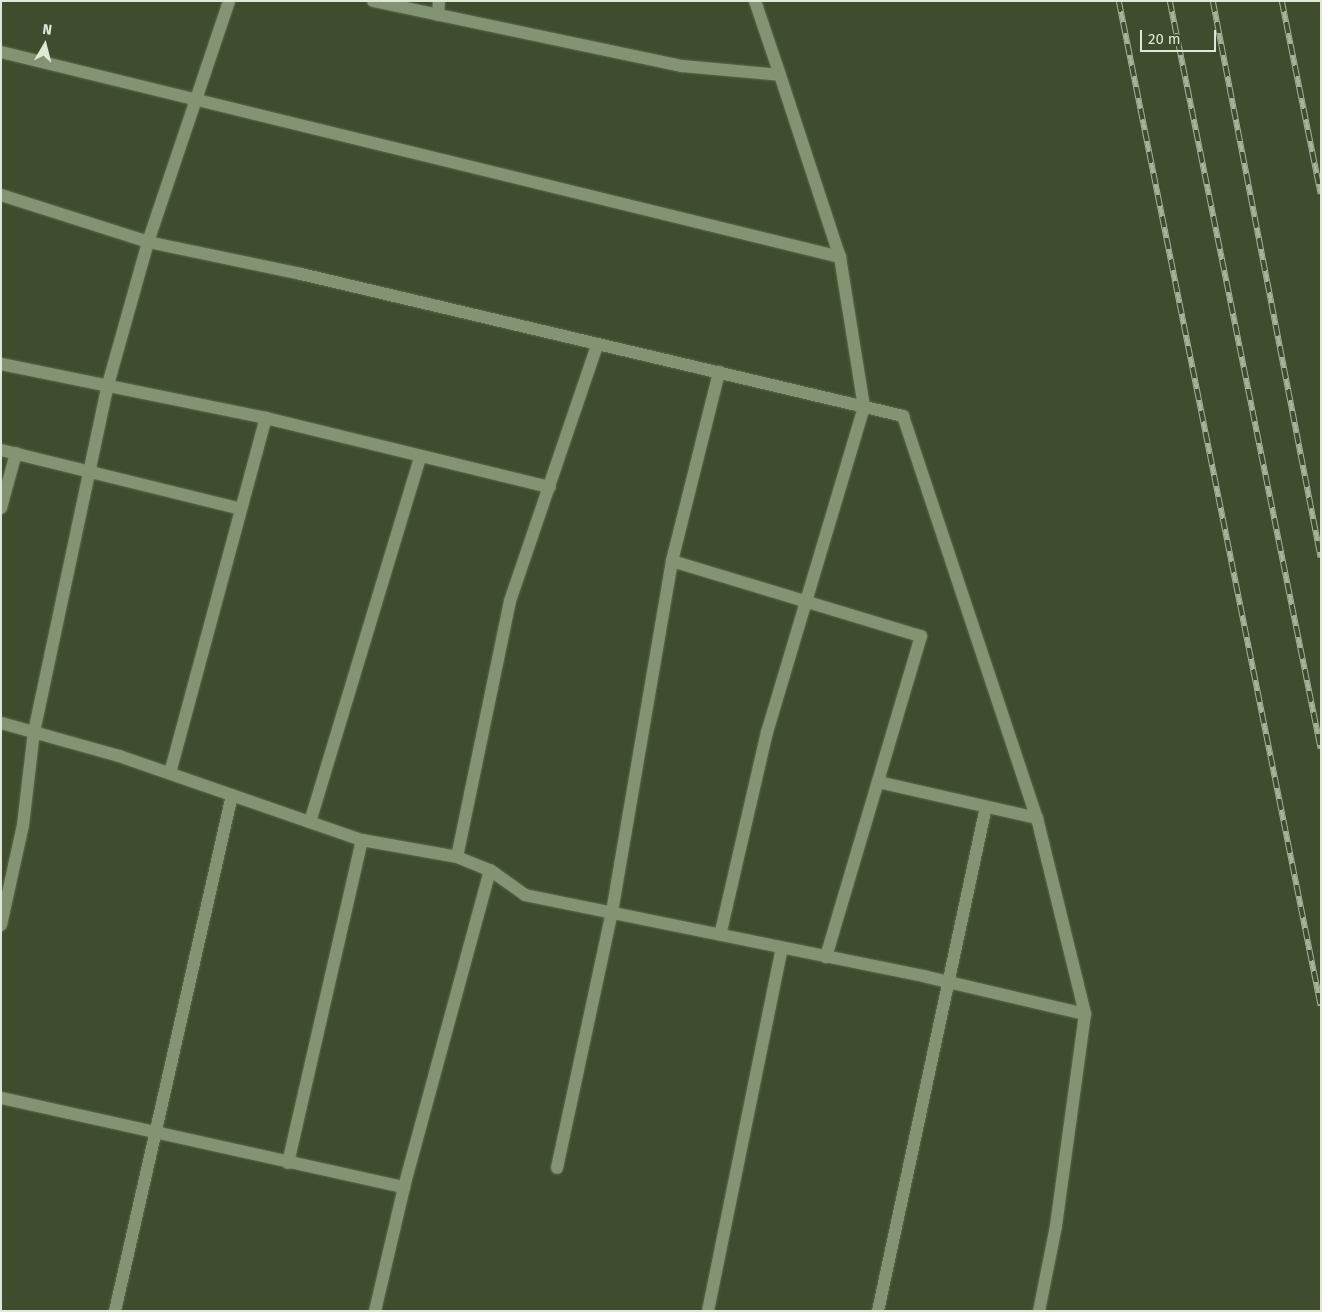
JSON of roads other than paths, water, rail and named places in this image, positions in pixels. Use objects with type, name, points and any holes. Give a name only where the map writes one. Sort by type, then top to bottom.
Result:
[{"type":"street","points":[[1,925],[23,825],[34,732],[107,388],[148,242],[229,1]]},
{"type":"street","points":[[373,1],[682,66],[780,75]]},
{"type":"street","points":[[438,15],[439,1]]},
{"type":"street","points":[[720,935],[767,732],[864,406],[840,257],[755,1]]},
{"type":"street","points":[[1,52],[840,257]]},
{"type":"street","points":[[1,195],[148,242],[301,274],[902,416],[1037,818],[1085,1014],[1056,1226],[1039,1311]]},
{"type":"street","points":[[458,857],[510,601],[597,345]]},
{"type":"street","points":[[1,364],[107,388],[266,418],[420,458],[550,487]]},
{"type":"street","points":[[557,1168],[612,912],[672,561],[718,372]]},
{"type":"street","points":[[170,774],[266,418]]},
{"type":"street","points":[[1,450],[88,473],[241,509]]},
{"type":"street","points":[[1,508],[16,454]]},
{"type":"street","points":[[310,822],[420,458]]},
{"type":"street","points":[[672,561],[806,603],[921,636],[826,957]]},
{"type":"street","points":[[1,723],[170,774],[362,840],[458,857],[490,870],[525,895],[948,982],[1085,1014]]},
{"type":"street","points":[[878,782],[1037,818]]},
{"type":"street","points":[[115,1311],[153,1134],[232,795]]},
{"type":"street","points":[[878,1311],[986,807]]},
{"type":"street","points":[[288,1163],[362,840]]},
{"type":"street","points":[[375,1311],[404,1187],[490,870]]},
{"type":"street","points":[[708,1311],[782,948]]},
{"type":"street","points":[[1,1098],[153,1134],[404,1187]]},
{"type":"railway","points":[[1119,1],[1321,1006]]},
{"type":"railway","points":[[1170,1],[1321,749]]},
{"type":"railway","points":[[1213,1],[1321,558]]},
{"type":"railway","points":[[1282,1],[1321,194]]}]
